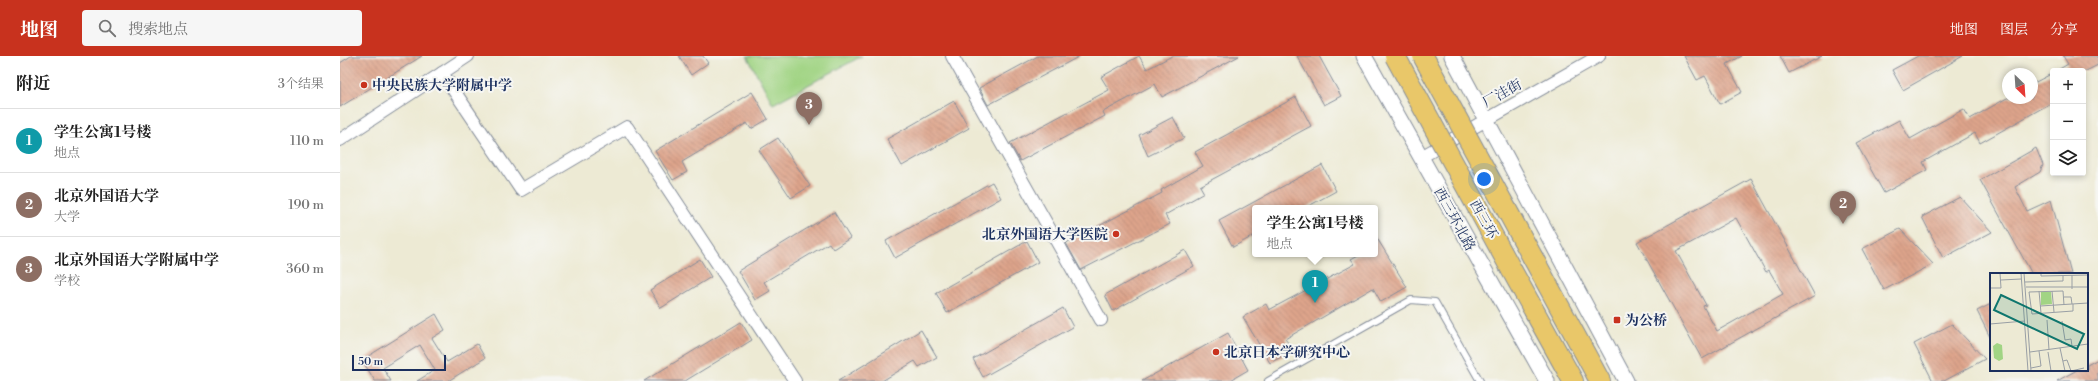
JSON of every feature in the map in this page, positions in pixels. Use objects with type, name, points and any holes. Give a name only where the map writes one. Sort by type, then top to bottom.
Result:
[{"type":"highway","name":"西三环","points":[[1395,56],[1573,381]]},
{"type":"highway","name":"西三环","points":[[1423,56],[1600,381]]},
{"type":"street","points":[[340,140],[468,56]]},
{"type":"street","points":[[952,56],[1101,320]]},
{"type":"street","name":"西三环北路","points":[[1364,56],[1546,381]]},
{"type":"street","points":[[1452,56],[1626,381]]},
{"type":"street","name":"厂洼街","points":[[1421,157],[1599,56]]},
{"type":"street","points":[[442,73],[521,190],[627,127],[795,381]]},
{"type":"lane","points":[[1268,381],[1411,300],[1435,302],[1480,381]]},
{"type":"green space","points":[[747,56],[862,56],[773,104]]},
{"type":"building","name":"中央民族大学附属中学","points":[[351,56],[422,56],[340,107],[340,63]]},
{"type":"building","points":[[679,56],[703,56],[708,63],[691,75]]},
{"type":"building","points":[[1038,56],[1080,56],[988,105],[979,88]]},
{"type":"building","points":[[1139,56],[1147,69],[1172,56],[1239,56],[1162,97],[1155,84],[1103,112],[1105,116],[1020,161],[1010,143],[1109,90],[1101,77]]},
{"type":"building","points":[[1297,56],[1319,56],[1341,96],[1324,105]]},
{"type":"building","points":[[1684,56],[1742,56],[1727,64],[1742,92],[1720,104],[1705,76],[1697,80]]},
{"type":"building","points":[[1780,56],[1822,56],[1789,73]]},
{"type":"building","points":[[1918,56],[1963,56],[1903,90],[1892,70]]},
{"type":"building","points":[[2063,56],[2098,56],[2098,65],[2086,71],[2086,68],[2061,68],[2068,64]]},
{"type":"building","points":[[2050,75],[2050,104],[1980,143],[1975,133],[1923,162],[1927,170],[1884,193],[1856,143],[1899,120],[1910,139],[1964,109],[1970,119],[2002,101],[2002,104],[2038,104],[2038,81]]},
{"type":"building","points":[[752,92],[768,119],[751,129],[747,123],[682,162],[687,172],[673,180],[655,151]]},
{"type":"building","points":[[1296,97],[1311,126],[1200,186],[1204,193],[1165,215],[1170,224],[1081,270],[1066,243],[1162,193],[1161,190],[1203,166],[1195,152]]},
{"type":"building","points":[[954,101],[969,128],[902,166],[887,139]]},
{"type":"building","points":[[1173,117],[1184,138],[1148,156],[1139,135]]},
{"type":"building","points":[[778,138],[810,186],[791,198],[759,150]]},
{"type":"building","points":[[2036,148],[2043,165],[2040,172],[2015,187],[2027,211],[2051,200],[2071,273],[2031,273],[1980,180]]},
{"type":"building","points":[[1322,165],[1336,191],[1310,205],[1252,205],[1252,237],[1233,247],[1219,221]]},
{"type":"building","points":[[1751,179],[1815,296],[1702,359],[1637,242]],"holes":[[[1736,218],[1766,272],[1769,270],[1783,294],[1717,331],[1703,306],[1706,305],[1676,251]]]},
{"type":"building","points":[[992,182],[1001,198],[895,258],[886,241]]},
{"type":"building","points":[[1960,197],[1992,232],[1943,258],[1922,217]]},
{"type":"building","points":[[834,212],[850,238],[833,249],[829,243],[764,282],[770,291],[755,300],[738,271]]},
{"type":"building","points":[[1900,229],[1933,264],[1884,290],[1862,249]]},
{"type":"building","points":[[1378,240],[1407,287],[1381,302],[1373,288],[1285,339],[1294,350],[1270,363],[1243,317],[1266,304],[1269,310],[1355,264],[1351,259],[1355,257],[1378,257]]},
{"type":"building","points":[[1027,241],[1038,262],[947,313],[936,293]]},
{"type":"building","points":[[1185,250],[1194,266],[1113,311],[1105,295]]},
{"type":"building","points":[[700,259],[711,277],[661,308],[650,290]]},
{"type":"building","points":[[1990,304],[1990,337],[1977,311]]},
{"type":"building","points":[[1063,308],[1073,327],[983,377],[973,359]]},
{"type":"building","points":[[436,314],[445,330],[432,338],[447,362],[477,344],[485,358],[448,381],[417,381],[435,370],[420,345],[383,368],[391,381],[375,381],[362,360]]},
{"type":"building","points":[[741,322],[752,340],[685,381],[644,381]]},
{"type":"building","points":[[1952,324],[1985,359],[1944,381],[1933,381],[1914,344]]},
{"type":"building","points":[[921,330],[937,357],[919,367],[915,361],[882,381],[838,381]]},
{"type":"building","name":"北京日本学研究中心","points":[[1228,333],[1248,370],[1229,381],[1142,381]]},
{"type":"building","points":[[2098,359],[2098,381],[2057,381],[2075,371],[2088,371],[2088,364]]},
{"type":"place","name":"中央民族大学附属中学","points":[[364,85]]},
{"type":"place","name":"北京外国语大学附属中学","points":[[809,125]]},
{"type":"place","name":"北京外国语大学","points":[[1843,224]]},
{"type":"place","name":"北京外国语大学医院","points":[[1116,234]]},
{"type":"place","name":"学生公寓1号楼","points":[[1315,303]]},
{"type":"place","name":"为公桥","points":[[1617,320]]},
{"type":"place","name":"北京日本学研究中心","points":[[1216,352]]}]
